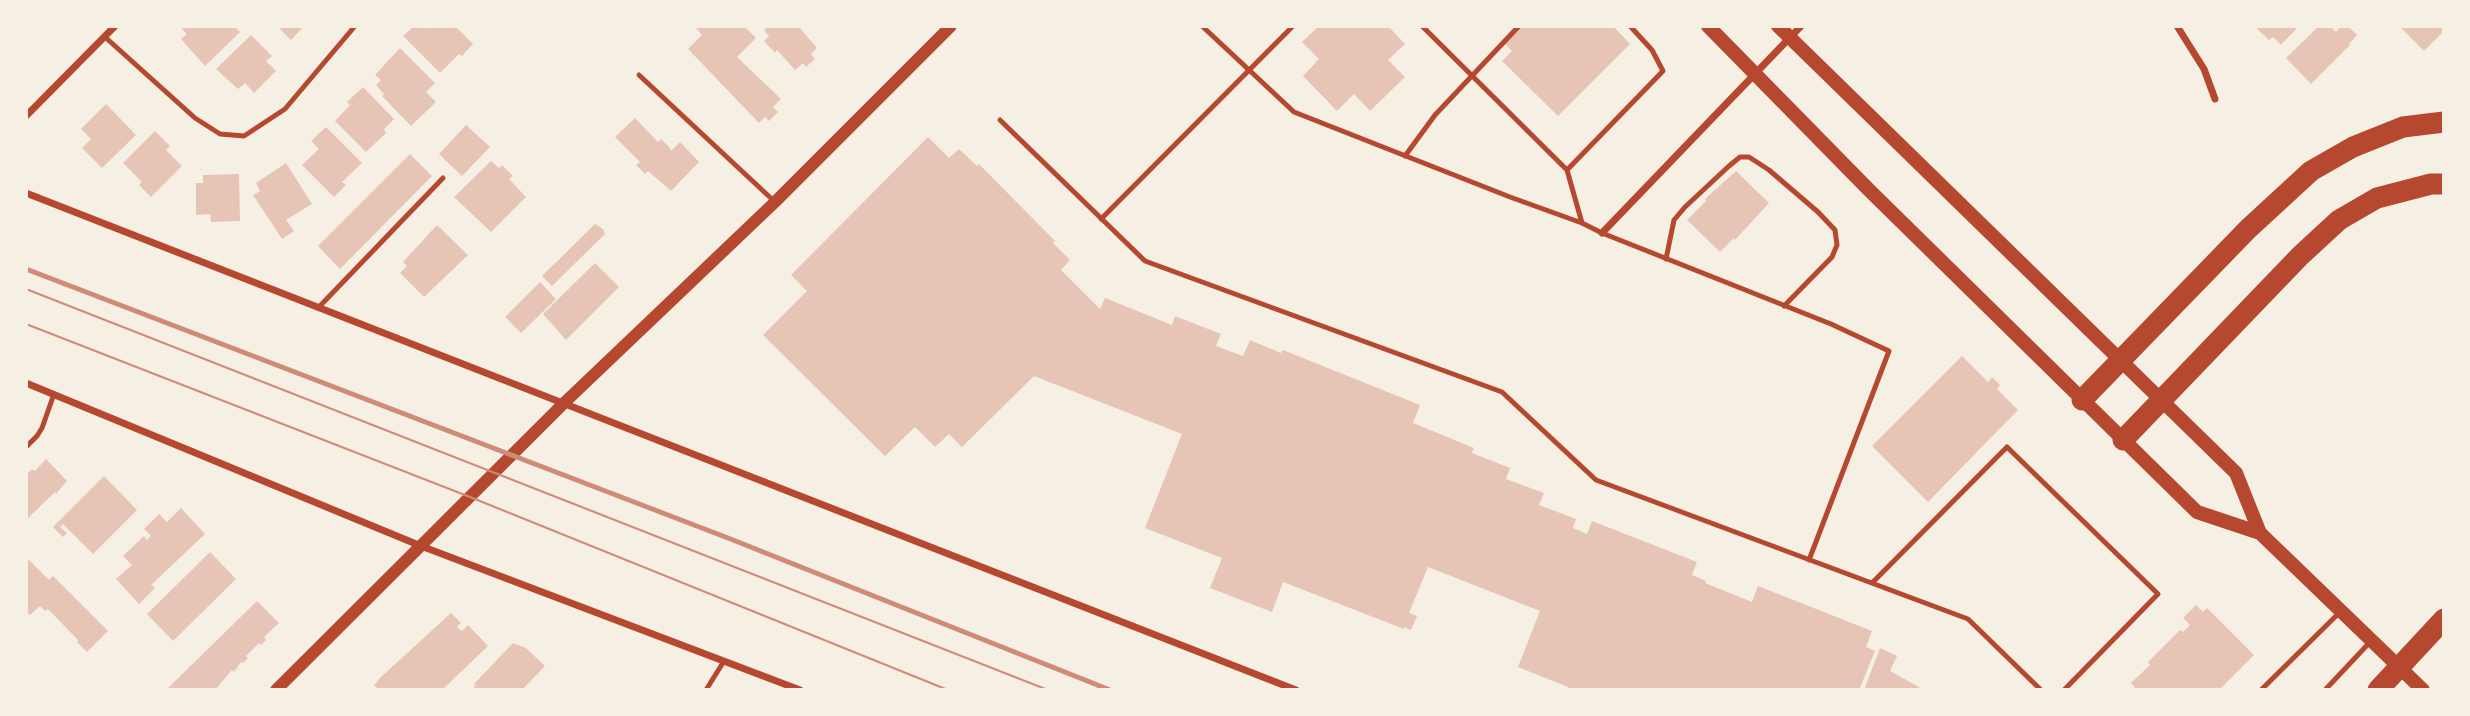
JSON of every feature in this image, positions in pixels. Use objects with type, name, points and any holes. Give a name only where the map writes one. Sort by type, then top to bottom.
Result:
[{"type":"highway","points":[[2082,400],[2248,229],[2311,171],[2353,148],[2403,127],[2444,122]]},
{"type":"highway","points":[[2123,440],[2300,256],[2339,220],[2377,198],[2431,184],[2444,184]]},
{"type":"highway","points":[[2378,690],[2444,619]]},
{"type":"main road","points":[[1708,26],[2197,512],[2260,533]]},
{"type":"main road","points":[[1778,26],[2236,473],[2260,533],[2423,690]]},
{"type":"street","points":[[26,116],[115,26]]},
{"type":"street","points":[[276,690],[563,404],[775,202],[951,26]]},
{"type":"street","points":[[1602,233],[1801,26]]},
{"type":"street","points":[[2177,26],[2204,69],[2216,99]]},
{"type":"street","points":[[26,193],[1296,690]]},
{"type":"street","points":[[26,383],[421,546],[800,690]]},
{"type":"lane","points":[[105,37],[195,118],[220,134],[244,136],[285,109],[355,26]]},
{"type":"lane","points":[[1202,26],[1294,112],[1582,223],[1831,324],[1889,351],[1809,560]]},
{"type":"lane","points":[[1101,219],[1293,26]]},
{"type":"lane","points":[[1422,26],[1567,170],[1582,223]]},
{"type":"lane","points":[[1405,156],[1435,115],[1519,26]]},
{"type":"lane","points":[[1567,170],[1663,71],[1652,50],[1630,26]]},
{"type":"lane","points":[[639,75],[775,202]]},
{"type":"lane","points":[[1000,120],[1145,261],[1502,393],[1596,480],[1968,619],[2042,690]]},
{"type":"lane","points":[[1666,259],[1674,220],[1685,206],[1740,157],[1749,157],[1769,170],[1835,230],[1837,246],[1832,257],[1784,306]]},
{"type":"lane","points":[[318,308],[443,178]]},
{"type":"lane","points":[[26,447],[42,428],[54,394]]},
{"type":"lane","points":[[1872,583],[2007,447],[2158,594],[2064,690]]},
{"type":"lane","points":[[2261,690],[2341,611]]},
{"type":"lane","points":[[2326,690],[2371,640]]},
{"type":"lane","points":[[706,690],[724,661]]},
{"type":"building","points":[[234,26],[240,32],[205,66],[181,39],[187,34],[181,28]]},
{"type":"building","points":[[277,26],[304,26],[291,40]]},
{"type":"building","points":[[414,26],[424,26],[426,29],[429,26],[455,26],[473,44],[440,73],[403,36]]},
{"type":"building","points":[[694,26],[744,26],[756,38],[737,57],[781,99],[773,107],[778,112],[769,121],[765,117],[759,123],[688,49],[702,35]]},
{"type":"building","points":[[768,26],[798,26],[817,48],[811,54],[815,59],[806,67],[803,63],[795,70],[777,50],[775,53],[764,41],[769,36],[764,30]]},
{"type":"building","points":[[1319,26],[1388,26],[1405,44],[1388,60],[1405,77],[1370,111],[1354,94],[1337,111],[1303,76],[1319,59],[1302,42]]},
{"type":"building","points":[[1521,26],[1613,26],[1630,44],[1558,116],[1502,61],[1512,51],[1504,43]]},
{"type":"building","points":[[2254,26],[2299,26],[2281,45],[2273,37],[2269,40]]},
{"type":"building","points":[[2319,26],[2330,26],[2336,32],[2341,26],[2348,26],[2357,35],[2311,84],[2286,58]]},
{"type":"building","points":[[2399,26],[2444,26],[2444,31],[2424,51]]},
{"type":"building","points":[[251,35],[272,56],[266,61],[276,71],[254,93],[245,83],[238,89],[216,69]]},
{"type":"building","points":[[400,48],[435,83],[426,92],[436,102],[411,126],[382,96],[384,94],[376,85],[381,80],[375,75]]},
{"type":"building","points":[[363,87],[394,119],[384,129],[386,133],[366,152],[335,121],[350,105],[347,102]]},
{"type":"building","points":[[106,104],[136,135],[102,168],[82,148],[91,139],[81,129]]},
{"type":"building","points":[[635,118],[658,142],[661,139],[671,151],[680,142],[699,162],[671,191],[648,171],[645,174],[636,165],[640,162],[615,137]]},
{"type":"building","points":[[466,125],[490,147],[462,176],[439,154]]},
{"type":"building","points":[[326,127],[362,163],[342,182],[346,185],[334,197],[302,165],[319,149],[311,141]]},
{"type":"building","points":[[155,131],[170,146],[166,150],[182,166],[151,197],[139,185],[142,182],[123,163]]},
{"type":"building","points":[[928,137],[949,158],[959,149],[977,166],[979,164],[1055,241],[1053,243],[1070,260],[1061,270],[1100,309],[1105,298],[1172,325],[1175,316],[1221,334],[1216,346],[1243,356],[1250,340],[1281,353],[1283,350],[1420,405],[1413,423],[1474,448],[1472,453],[1510,468],[1506,479],[1544,493],[1539,505],[1576,519],[1573,528],[1587,534],[1592,521],[1697,562],[1692,575],[1752,602],[1758,586],[1872,631],[1866,647],[1875,651],[1859,690],[1567,690],[1568,687],[1518,667],[1540,611],[1428,567],[1409,613],[1417,616],[1411,630],[1283,582],[1272,612],[1210,588],[1222,558],[1145,528],[1182,434],[1034,376],[962,447],[949,434],[935,447],[915,427],[885,456],[763,335],[807,291],[791,275]]},
{"type":"building","points":[[410,154],[432,176],[340,269],[318,246]]},
{"type":"building","points":[[491,161],[499,168],[502,165],[513,176],[509,179],[526,197],[491,232],[454,197]]},
{"type":"building","points":[[286,163],[312,204],[286,220],[294,231],[282,239],[253,195],[260,191],[256,183]]},
{"type":"building","points":[[1736,171],[1769,203],[1735,240],[1734,238],[1720,252],[1687,220],[1705,199]]},
{"type":"building","points":[[239,174],[240,221],[211,222],[210,214],[196,215],[196,183],[203,183],[203,175]]},
{"type":"building","points":[[595,224],[603,229],[605,234],[552,286],[542,276]]},
{"type":"building","points":[[437,225],[468,255],[424,297],[400,273],[407,266],[403,262]]},
{"type":"building","points":[[595,263],[619,287],[566,340],[543,314]]},
{"type":"building","points":[[540,282],[556,299],[521,333],[505,317]]},
{"type":"building","points":[[1962,356],[1988,382],[1992,377],[2000,385],[1997,389],[2018,410],[1928,502],[1872,446]]},
{"type":"building","points":[[46,459],[67,481],[26,520],[26,475],[32,469],[35,471]]},
{"type":"building","points":[[104,476],[137,510],[93,554],[63,524],[60,527],[67,533],[63,537],[53,527]]},
{"type":"building","points":[[181,508],[205,534],[151,585],[155,588],[139,604],[116,579],[132,565],[123,556],[144,536],[147,540],[151,536],[144,529],[159,514],[167,522]]},
{"type":"building","points":[[210,552],[236,579],[173,641],[147,614]]},
{"type":"building","points":[[26,557],[49,580],[53,576],[108,631],[87,652],[48,609],[45,611],[40,606],[30,615],[26,612]]},
{"type":"building","points":[[257,601],[279,623],[234,672],[232,670],[215,690],[166,690]]},
{"type":"building","points":[[2196,605],[2203,612],[2207,608],[2254,655],[2219,690],[2137,690],[2131,683],[2180,630],[2183,632],[2190,625],[2183,618]]},
{"type":"building","points":[[451,613],[461,623],[457,627],[462,631],[468,625],[488,646],[442,690],[379,690],[374,685],[381,677]]},
{"type":"building","points":[[513,643],[526,648],[545,666],[522,690],[471,690],[476,685],[474,684]]},
{"type":"building","points":[[1880,648],[1897,656],[1890,671],[1919,687],[1918,690],[1864,690]]},
{"type":"tram line","points":[[26,289],[1048,690]]},
{"type":"tram line","points":[[26,324],[470,497],[948,690]]},
{"type":"railway","points":[[26,269],[728,538],[1110,690]]}]
